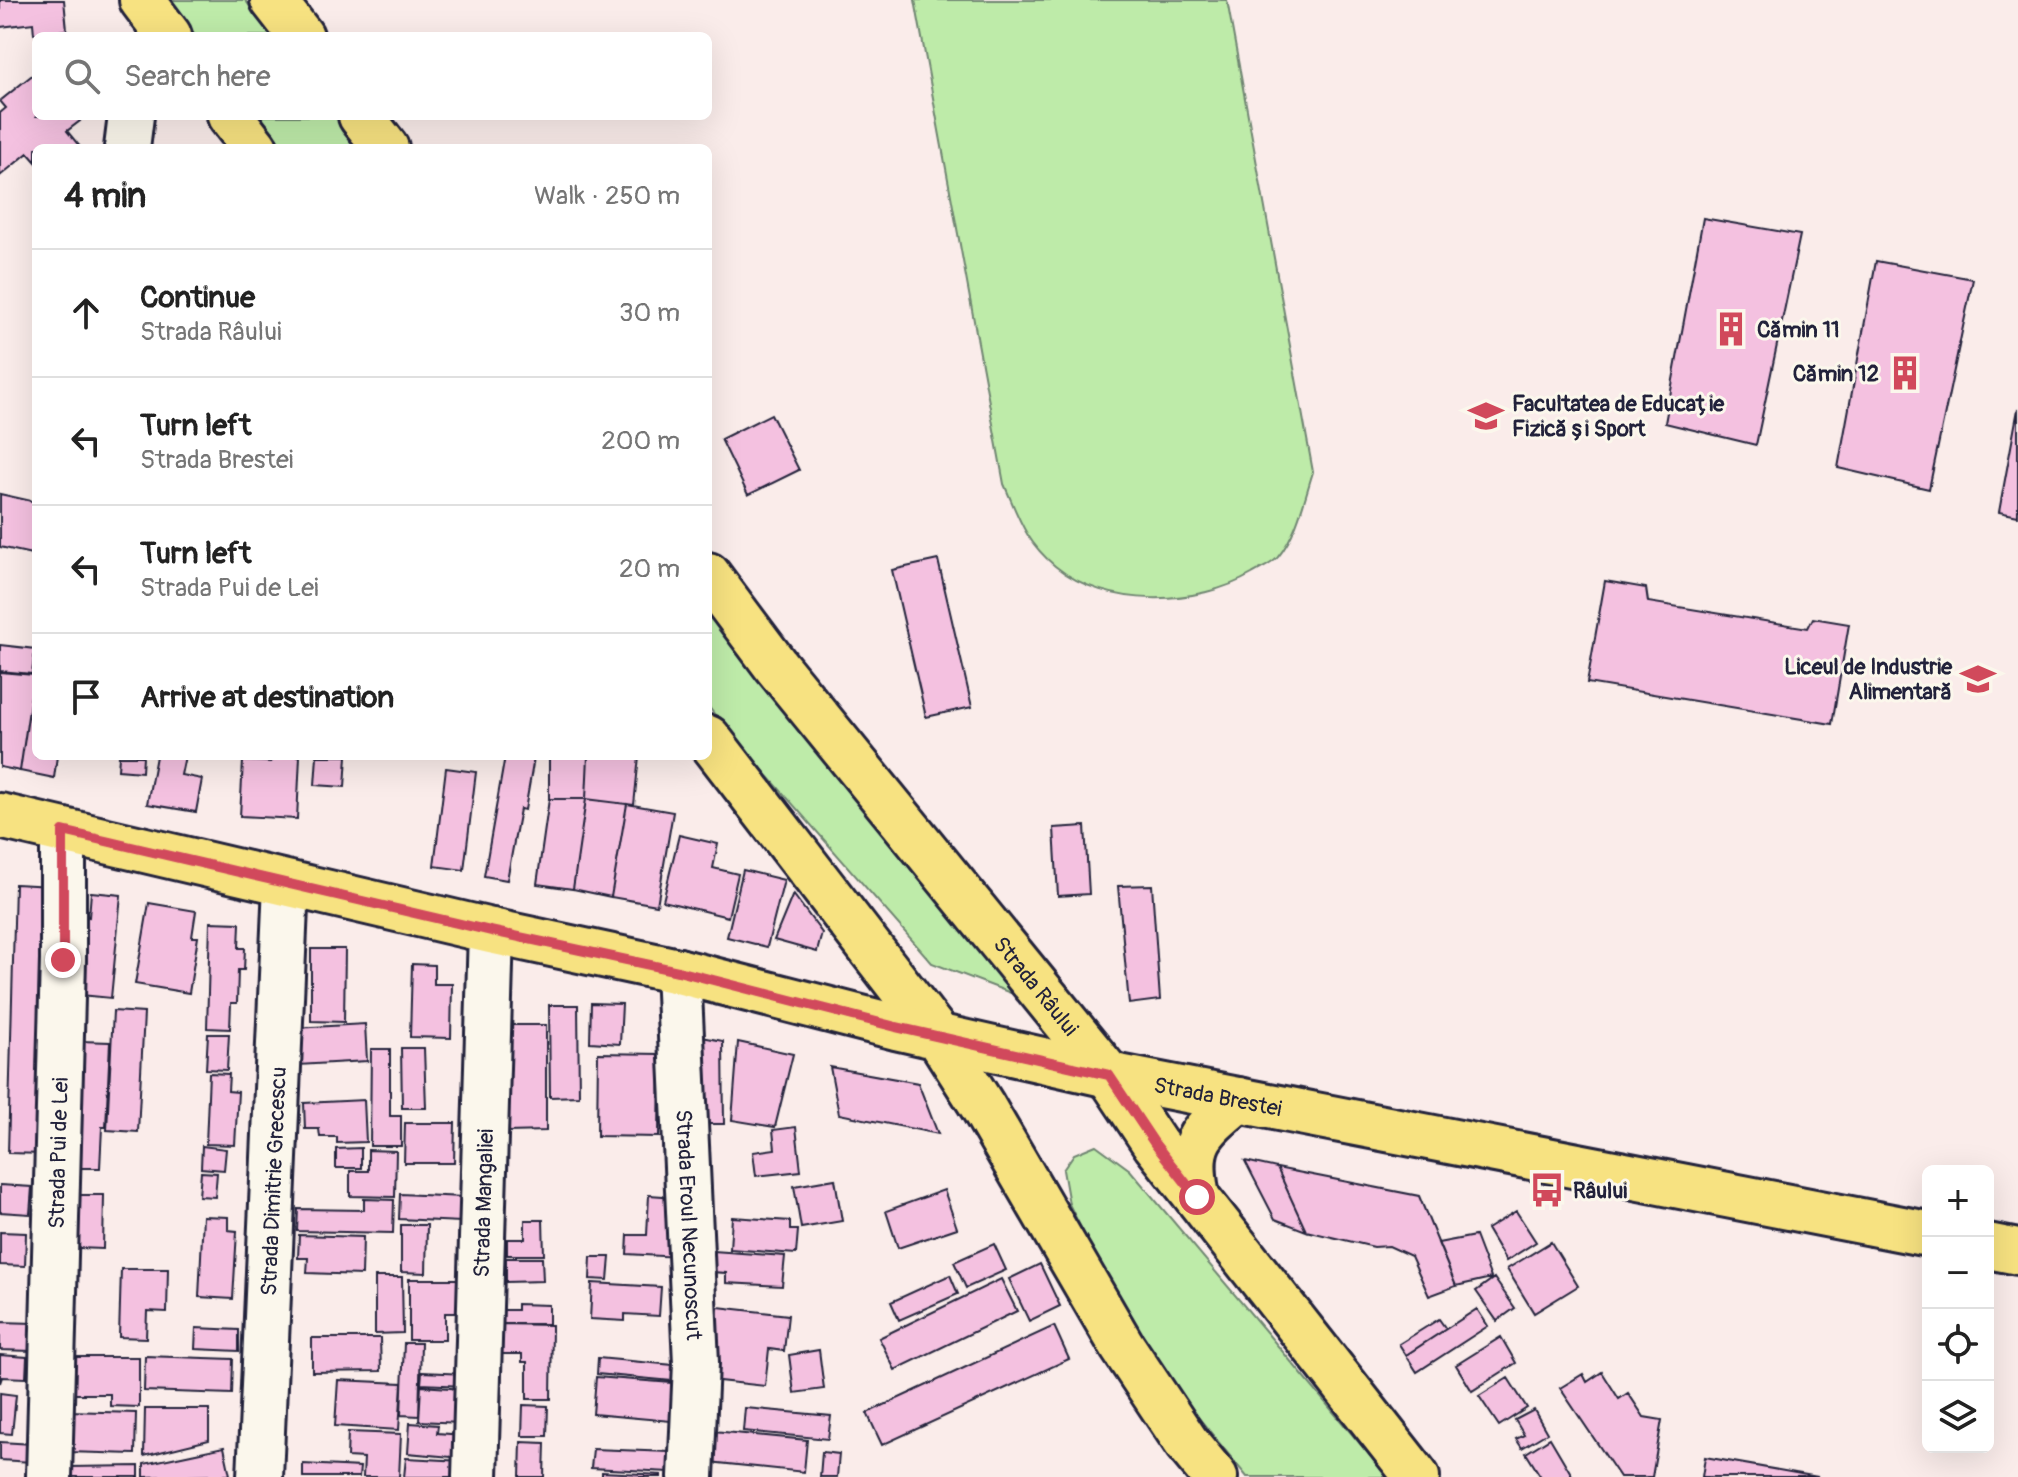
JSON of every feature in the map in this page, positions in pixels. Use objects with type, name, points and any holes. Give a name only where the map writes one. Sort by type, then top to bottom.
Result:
[{"type":"main road","points":[[273,0],[298,32]]},
{"type":"main road","points":[[233,120],[252,144]]},
{"type":"main road","points":[[364,120],[383,144]]},
{"type":"main road","name":"Strada Râului","points":[[712,580],[776,666],[1109,1075],[1155,1144],[1417,1477]]},
{"type":"main road","points":[[712,743],[938,1036],[983,1107],[1122,1346],[1186,1442],[1215,1477]]},
{"type":"main road","name":"Strada Brestei","points":[[0,816],[491,931],[678,971],[896,1027],[1109,1075],[1922,1233]]},
{"type":"main road","points":[[1197,1197],[1192,1169],[1194,1151],[1202,1132],[1238,1100]]},
{"type":"main road","points":[[1994,1247],[2018,1252]]},
{"type":"street","points":[[128,144],[130,120]]},
{"type":"street","name":"Strada Pui de Lei","points":[[49,1477],[63,960],[63,831]]},
{"type":"street","name":"Strada Dimitrie Grecescu","points":[[260,1477],[286,884]]},
{"type":"street","name":"Strada Mangaliei","points":[[475,1477],[491,931]]},
{"type":"street","name":"Strada Eroul Necunoscut","points":[[678,971],[696,1363],[691,1477]]},
{"type":"green space","points":[[169,0],[245,0],[270,32],[193,32]]},
{"type":"green space","points":[[915,0],[1227,0],[1313,472],[1290,538],[1270,564],[1230,585],[1205,592],[1179,597],[1126,596],[1076,580],[1045,557],[1030,538],[1004,484]]},
{"type":"green space","points":[[260,120],[338,120],[357,144],[278,144]]},
{"type":"green space","points":[[712,603],[1016,995],[932,963],[712,711]]},
{"type":"green space","points":[[1096,1145],[1130,1170],[1388,1477],[1247,1477],[1162,1373],[1101,1268],[1069,1204],[1063,1170],[1074,1154]]},
{"type":"building","points":[[0,0],[64,0],[67,30],[34,32],[33,23],[0,27]]},
{"type":"building","points":[[32,75],[32,120],[79,120],[67,131],[78,144],[32,144],[32,158],[28,153],[0,176],[0,113],[6,108],[0,101]]},
{"type":"building","name":"Cămin 11","points":[[1703,218],[1800,235],[1756,445],[1665,423]]},
{"type":"building","name":"Cămin 12","points":[[1876,261],[1973,279],[1929,489],[1838,468]]},
{"type":"building","points":[[2018,409],[2018,516],[1999,512]]},
{"type":"building","points":[[771,414],[799,470],[748,495],[721,439]]},
{"type":"building","points":[[0,494],[32,501],[32,554],[0,547]]},
{"type":"building","points":[[938,560],[972,707],[926,717],[892,570]]},
{"type":"building","points":[[1605,581],[1646,588],[1648,602],[1808,628],[1813,618],[1849,624],[1832,724],[1587,683]]},
{"type":"building","points":[[0,645],[32,649],[32,674],[0,671]]},
{"type":"building","points":[[0,672],[32,675],[20,771],[0,767]]},
{"type":"building","points":[[32,690],[32,760],[56,760],[54,778],[20,771]]},
{"type":"building","points":[[119,760],[143,760],[142,772],[118,770]]},
{"type":"building","points":[[155,760],[184,760],[181,775],[202,779],[196,812],[147,804]]},
{"type":"building","points":[[300,760],[297,819],[240,816],[243,761]]},
{"type":"building","points":[[317,760],[347,760],[345,787],[315,785]]},
{"type":"building","points":[[504,760],[534,760],[525,810],[520,809],[507,880],[484,876]]},
{"type":"building","points":[[549,760],[588,760],[586,799],[549,799]]},
{"type":"building","points":[[588,760],[639,760],[634,805],[586,799]]},
{"type":"building","points":[[446,768],[476,772],[464,870],[434,866]]},
{"type":"building","points":[[549,799],[586,799],[573,889],[537,884]]},
{"type":"building","points":[[586,799],[627,804],[611,897],[573,889]]},
{"type":"building","points":[[627,804],[673,812],[657,905],[611,897]]},
{"type":"building","points":[[1085,826],[1089,894],[1058,896],[1054,828]]},
{"type":"building","points":[[679,835],[718,844],[713,868],[738,874],[728,917],[663,901]]},
{"type":"building","points":[[743,870],[784,880],[767,947],[727,937]]},
{"type":"building","points":[[15,884],[52,886],[45,1154],[8,1153]]},
{"type":"building","points":[[1152,885],[1160,1000],[1129,1004],[1118,886]]},
{"type":"building","points":[[91,892],[121,895],[111,998],[81,995],[74,915],[89,917]]},
{"type":"building","points":[[793,894],[822,933],[817,952],[774,940]]},
{"type":"building","points":[[149,903],[196,911],[192,937],[198,937],[189,993],[135,984]]},
{"type":"building","points":[[210,922],[240,923],[239,948],[245,948],[244,970],[238,970],[237,1003],[231,1003],[230,1029],[207,1028]]},
{"type":"building","points":[[311,949],[345,949],[344,1022],[311,1021]]},
{"type":"building","points":[[412,964],[434,965],[434,984],[452,984],[451,1038],[410,1037]]},
{"type":"building","points":[[591,1003],[622,1004],[620,1044],[590,1042]]},
{"type":"building","points":[[549,1005],[578,1005],[579,1096],[550,1097]]},
{"type":"building","points":[[113,1011],[144,1013],[138,1132],[107,1130]]},
{"type":"building","points":[[365,1024],[367,1061],[298,1065],[295,1028]]},
{"type":"building","points":[[507,1025],[546,1025],[546,1131],[507,1132]]},
{"type":"building","points":[[208,1034],[229,1034],[227,1070],[206,1069]]},
{"type":"building","points":[[697,1036],[723,1041],[724,1124],[700,1124]]},
{"type":"building","points":[[80,1041],[110,1042],[106,1127],[102,1127],[100,1168],[78,1168]]},
{"type":"building","points":[[738,1042],[793,1054],[775,1127],[732,1120]]},
{"type":"building","points":[[401,1048],[424,1048],[426,1108],[402,1108]]},
{"type":"building","points":[[371,1049],[390,1049],[390,1116],[401,1116],[401,1146],[370,1146]]},
{"type":"building","points":[[598,1053],[660,1054],[659,1137],[597,1136]]},
{"type":"building","points":[[830,1067],[918,1083],[938,1134],[839,1114]]},
{"type":"building","points":[[209,1073],[229,1074],[228,1091],[238,1092],[235,1145],[206,1144]]},
{"type":"building","points":[[364,1100],[366,1142],[337,1143],[337,1137],[320,1137],[319,1129],[305,1129],[304,1103]]},
{"type":"building","points":[[405,1123],[455,1123],[454,1163],[404,1163]]},
{"type":"building","points":[[796,1127],[801,1171],[756,1176],[753,1152],[775,1149],[773,1130]]},
{"type":"building","points":[[202,1146],[226,1149],[224,1170],[201,1168]]},
{"type":"building","points":[[361,1148],[361,1168],[336,1168],[336,1149]]},
{"type":"building","points":[[368,1150],[396,1151],[395,1197],[350,1196],[350,1171],[368,1171]]},
{"type":"building","points":[[1245,1161],[1277,1168],[1306,1231],[1275,1219]]},
{"type":"building","points":[[1277,1168],[1419,1196],[1456,1286],[1429,1296],[1411,1256],[1389,1246],[1374,1247],[1306,1231]]},
{"type":"building","points":[[201,1172],[217,1173],[215,1197],[199,1196]]},
{"type":"building","points":[[835,1179],[842,1221],[801,1228],[794,1186]]},
{"type":"building","points":[[0,1185],[32,1187],[30,1214],[0,1212]]},
{"type":"building","points":[[944,1190],[957,1228],[898,1248],[886,1211]]},
{"type":"building","points":[[400,1194],[463,1197],[461,1222],[399,1219]]},
{"type":"building","points":[[79,1195],[104,1195],[103,1249],[78,1248],[78,1235],[70,1236],[70,1214],[79,1214]]},
{"type":"building","points":[[649,1195],[677,1197],[679,1257],[627,1254],[628,1235],[647,1235]]},
{"type":"building","points":[[364,1199],[394,1200],[393,1233],[297,1231],[298,1209],[364,1210]]},
{"type":"building","points":[[1516,1211],[1536,1242],[1506,1261],[1487,1229]]},
{"type":"building","points":[[203,1216],[228,1217],[228,1230],[237,1231],[233,1299],[199,1297]]},
{"type":"building","points":[[732,1217],[790,1221],[790,1230],[798,1230],[796,1254],[730,1249]]},
{"type":"building","points":[[525,1220],[543,1220],[544,1255],[507,1255],[507,1239],[525,1239]]},
{"type":"building","points":[[401,1225],[427,1225],[426,1273],[401,1272]]},
{"type":"building","points":[[0,1232],[26,1233],[25,1266],[0,1265]]},
{"type":"building","points":[[299,1235],[363,1237],[362,1275],[307,1273],[308,1258],[298,1258]]},
{"type":"building","points":[[1475,1236],[1491,1278],[1456,1286],[1438,1243]]},
{"type":"building","points":[[1551,1242],[1578,1286],[1534,1313],[1507,1269]]},
{"type":"building","points":[[994,1244],[1006,1270],[966,1288],[954,1262]]},
{"type":"building","points":[[713,1251],[785,1256],[782,1286],[726,1283],[726,1273],[711,1272]]},
{"type":"building","points":[[591,1257],[610,1257],[608,1280],[590,1279]]},
{"type":"building","points":[[506,1258],[542,1258],[543,1281],[506,1282]]},
{"type":"building","points":[[1040,1264],[1060,1306],[1029,1321],[1009,1279]]},
{"type":"building","points":[[121,1269],[168,1269],[167,1312],[147,1311],[146,1338],[119,1337]]},
{"type":"building","points":[[950,1275],[958,1294],[899,1320],[891,1302]]},
{"type":"building","points":[[375,1277],[402,1277],[403,1333],[375,1334]]},
{"type":"building","points":[[1494,1278],[1515,1308],[1497,1321],[1476,1291]]},
{"type":"building","points":[[409,1279],[476,1279],[476,1313],[445,1313],[445,1340],[409,1340]]},
{"type":"building","points":[[1001,1279],[1017,1311],[895,1370],[879,1338]]},
{"type":"building","points":[[592,1283],[661,1287],[659,1316],[625,1314],[625,1321],[590,1319]]},
{"type":"building","points":[[517,1304],[549,1305],[549,1324],[499,1324],[499,1310],[517,1310]]},
{"type":"building","points":[[718,1307],[788,1315],[784,1351],[769,1349],[765,1386],[710,1380]]},
{"type":"building","points":[[1477,1309],[1488,1326],[1417,1372],[1406,1355]]},
{"type":"building","points":[[1439,1319],[1446,1329],[1406,1355],[1399,1344]]},
{"type":"building","points":[[0,1322],[34,1323],[32,1351],[0,1350]]},
{"type":"building","points":[[499,1324],[552,1325],[551,1399],[527,1399],[527,1362],[522,1362],[522,1354],[498,1354]]},
{"type":"building","points":[[1054,1326],[1069,1359],[882,1445],[867,1413]]},
{"type":"building","points":[[196,1328],[239,1330],[239,1351],[195,1349]]},
{"type":"building","points":[[1501,1337],[1516,1363],[1472,1391],[1456,1365]]},
{"type":"building","points":[[312,1338],[380,1338],[381,1371],[312,1372]]},
{"type":"building","points":[[404,1343],[421,1343],[419,1416],[401,1415]]},
{"type":"building","points":[[819,1350],[824,1389],[794,1393],[789,1355]]},
{"type":"building","points":[[0,1355],[27,1357],[26,1378],[2,1377],[0,1383]]},
{"type":"building","points":[[145,1356],[233,1359],[232,1394],[144,1391]]},
{"type":"building","points":[[70,1357],[139,1357],[139,1407],[110,1406],[110,1394],[70,1394]]},
{"type":"building","points":[[598,1358],[684,1366],[683,1382],[597,1374]]},
{"type":"building","points":[[422,1372],[465,1374],[465,1386],[421,1384]]},
{"type":"building","points":[[1602,1372],[1619,1399],[1628,1393],[1644,1417],[1662,1420],[1652,1477],[1620,1477],[1560,1388],[1583,1374],[1587,1382]]},
{"type":"building","points":[[596,1377],[685,1384],[682,1422],[593,1414]]},
{"type":"building","points":[[1508,1378],[1527,1408],[1499,1426],[1479,1396]]},
{"type":"building","points":[[338,1380],[402,1383],[399,1430],[335,1426]]},
{"type":"building","points":[[421,1386],[464,1389],[461,1423],[419,1421]]},
{"type":"building","points":[[0,1393],[16,1395],[12,1434],[0,1433]]},
{"type":"building","points":[[523,1405],[548,1406],[547,1436],[522,1436]]},
{"type":"building","points":[[745,1408],[831,1416],[828,1439],[743,1431]]},
{"type":"building","points":[[145,1409],[209,1409],[209,1440],[144,1456]]},
{"type":"building","points":[[1534,1410],[1547,1433],[1522,1448],[1516,1439],[1524,1435],[1515,1420]]},
{"type":"building","points":[[68,1411],[136,1413],[135,1454],[67,1452]]},
{"type":"building","points":[[410,1423],[438,1425],[437,1433],[464,1435],[462,1458],[408,1453]]},
{"type":"building","points":[[703,1430],[807,1440],[804,1472],[700,1461]]},
{"type":"building","points":[[348,1432],[401,1434],[399,1477],[363,1477],[364,1458],[347,1457]]},
{"type":"building","points":[[1550,1438],[1573,1477],[1541,1477],[1526,1453]]},
{"type":"building","points":[[0,1442],[33,1444],[32,1462],[0,1460]]},
{"type":"building","points":[[521,1442],[545,1443],[544,1477],[520,1477]]},
{"type":"building","points":[[224,1447],[230,1475],[144,1477],[144,1464]]},
{"type":"building","points":[[593,1449],[670,1452],[670,1472],[591,1468]]},
{"type":"building","points":[[822,1452],[839,1454],[837,1477],[820,1477]]},
{"type":"building","points":[[1705,1457],[1818,1477],[1702,1477]]},
{"type":"building","points":[[406,1458],[463,1461],[462,1477],[404,1477]]},
{"type":"building","points":[[303,1464],[360,1467],[359,1477],[303,1477]]},
{"type":"building","points":[[139,1466],[139,1477],[69,1477],[69,1467]]},
{"type":"building","points":[[602,1472],[661,1475],[661,1477],[602,1477]]},
{"type":"place","name":"Cămin 11","points":[[1731,329]]},
{"type":"place","name":"Cămin 12","points":[[1905,373]]},
{"type":"place","name":"Facultatea de Educație Fizică și Sport","points":[[1486,416]]},
{"type":"place","name":"Liceul de Industrie Alimentară","points":[[1978,679]]},
{"type":"place","name":"Râului","points":[[1547,1190]]},
{"type":"route","points":[[63,960],[63,831],[491,931],[678,971],[896,1027],[1109,1075],[1155,1144],[1197,1197]]}]
